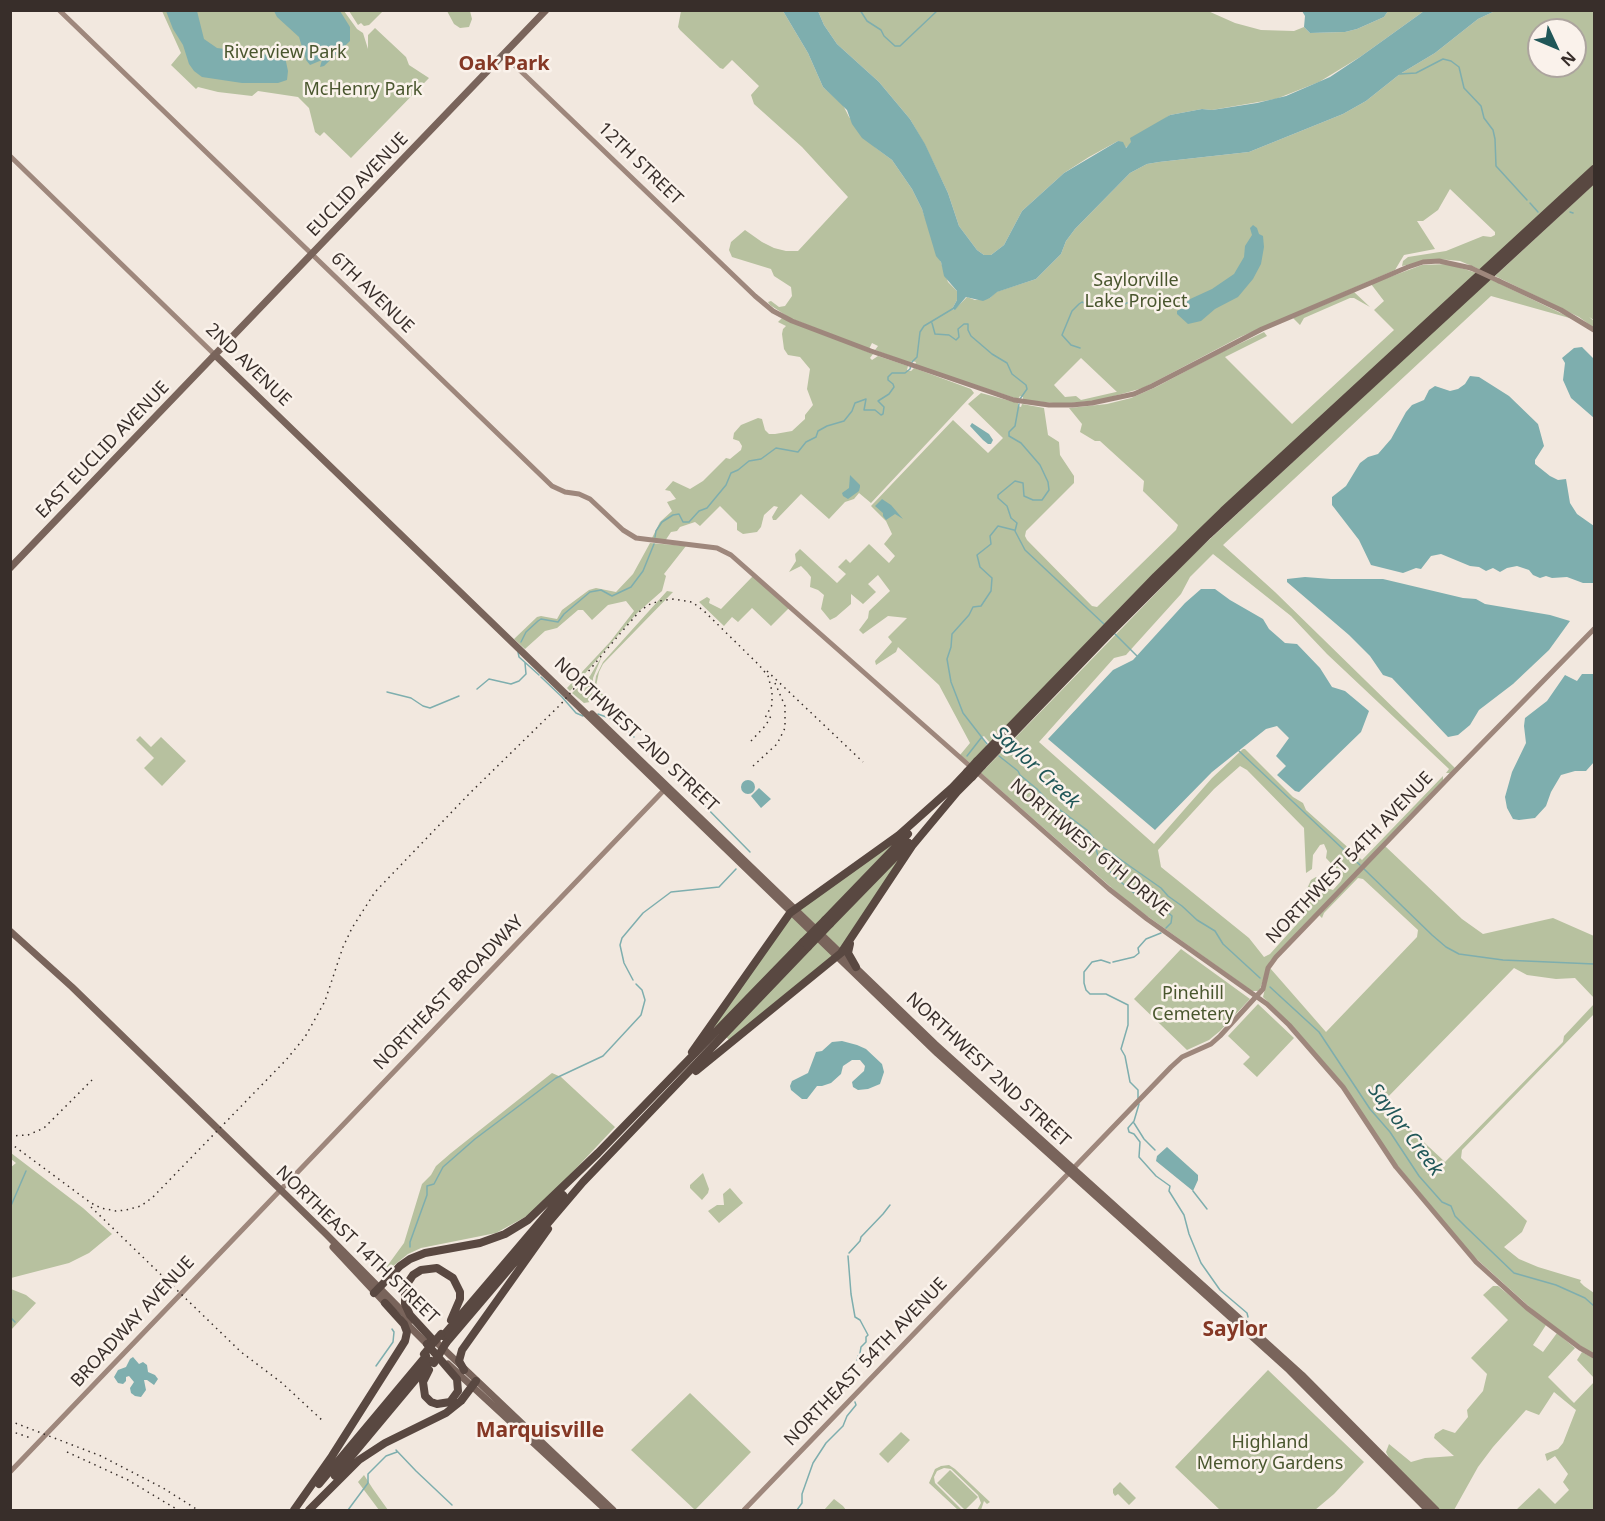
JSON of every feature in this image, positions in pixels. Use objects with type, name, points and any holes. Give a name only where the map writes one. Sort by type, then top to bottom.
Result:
[{"type":"highway","points":[[295,1510],[354,1453],[444,1339],[602,1156],[1223,511],[1594,169]]},
{"type":"highway","points":[[1113,625],[1594,179]]},
{"type":"highway","points":[[644,1113],[716,1038],[715,1020],[793,911],[899,835],[955,789]]},
{"type":"highway","points":[[716,1038],[734,1039],[839,955],[912,846],[955,789]]},
{"type":"highway","points":[[852,938],[848,953],[856,967]]},
{"type":"highway","points":[[376,1290],[400,1266],[420,1255],[480,1243],[521,1225],[602,1156]]},
{"type":"highway","points":[[464,1370],[459,1358],[463,1347],[602,1156]]},
{"type":"highway","points":[[308,1510],[339,1465],[354,1453],[407,1378],[429,1359],[444,1339],[456,1311],[460,1292],[456,1281],[437,1268],[421,1270],[413,1275],[404,1291],[405,1304],[410,1315],[429,1341],[455,1374],[458,1382],[458,1391],[454,1397],[443,1404],[428,1400],[423,1389],[429,1359]]},
{"type":"highway","points":[[339,1465],[343,1440],[407,1337],[404,1324],[385,1303]]},
{"type":"highway","points":[[354,1453],[385,1443],[446,1413],[475,1384]]},
{"type":"main road","name":"6TH AVENUE","points":[[59,10],[552,486],[565,492]]},
{"type":"main road","name":"EUCLID AVENUE","points":[[192,380],[546,10]]},
{"type":"main road","name":"12TH STREET","points":[[504,55],[773,311],[792,321],[906,364],[1014,400],[1026,403],[1072,405],[1134,394],[1152,387],[1262,329],[1401,269],[1423,262],[1439,261],[1471,268],[1561,310],[1594,330]]},
{"type":"main road","name":"2ND AVENUE","points":[[10,156],[465,596]]},
{"type":"main road","name":"EAST EUCLID AVENUE","points":[[10,568],[192,380]]},
{"type":"main road","points":[[572,485],[572,490],[578,494]]},
{"type":"main road","name":"NORTHWEST 6TH DRIVE","points":[[565,492],[593,500],[634,538],[717,548],[731,555],[1109,889],[1257,997],[1288,1025],[1337,1080],[1395,1167],[1476,1262],[1527,1308],[1594,1356]]},
{"type":"main road","name":"NORTHWEST 2ND STREET","points":[[465,596],[969,1083],[1072,1170],[1302,1375],[1436,1510]]},
{"type":"main road","name":"NORTHWEST 54TH AVENUE","points":[[1010,1235],[1173,1065],[1186,1054],[1214,1042],[1257,997],[1265,985],[1271,963],[1594,629]]},
{"type":"main road","name":"NORTHEAST BROADWAY","points":[[279,1191],[666,788]]},
{"type":"main road","name":"NORTHEAST 14TH STREET","points":[[10,931],[279,1191],[429,1341],[613,1510]]},
{"type":"main road","name":"NORTHWEST 2ND STREET","points":[[839,955],[856,967],[968,1074],[1291,1372],[1428,1510]]},
{"type":"main road","name":"BROADWAY AVENUE","points":[[10,1472],[279,1191]]},
{"type":"main road","name":"NORTHEAST 54TH AVENUE","points":[[744,1510],[1010,1235]]},
{"type":"main road","name":"NORTHEAST 14TH STREET","points":[[376,1290],[385,1303],[464,1370],[475,1384],[606,1510]]},
{"type":"green space","name":"Riverview Park","points":[[162,11],[344,11],[357,29],[363,33],[368,49],[368,35],[375,28],[406,57],[409,65],[429,78],[351,158],[324,132],[320,136],[315,132],[309,108],[298,97],[258,91],[252,96],[198,87],[196,89],[171,65],[181,53]]},
{"type":"green space","points":[[349,11],[383,11],[369,25],[364,26],[361,23],[358,25]]},
{"type":"green space","points":[[447,11],[470,11],[472,19],[469,27],[460,28],[454,24]]},
{"type":"green space","name":"Saylorville Lake Project","points":[[681,11],[783,11],[808,53],[823,87],[843,105],[849,117],[876,148],[892,160],[912,189],[922,209],[948,282],[957,291],[957,300],[952,309],[954,310],[967,297],[975,300],[990,298],[996,292],[1036,279],[1061,254],[1066,241],[1075,229],[1130,173],[1147,164],[1249,152],[1343,114],[1366,101],[1400,74],[1435,53],[1478,19],[1495,11],[1594,11],[1594,165],[1481,270],[1460,261],[1438,259],[1402,266],[1403,261],[1408,257],[1446,251],[1483,236],[1495,235],[1495,232],[1450,189],[1438,210],[1423,221],[1417,221],[1435,249],[1404,255],[1395,270],[1240,337],[1143,388],[1100,400],[1063,404],[1023,400],[1023,397],[1020,396],[1018,399],[915,365],[916,362],[910,363],[875,350],[878,346],[872,343],[869,349],[790,318],[770,305],[768,302],[771,301],[779,307],[785,306],[792,296],[791,287],[774,276],[771,269],[732,257],[729,250],[731,242],[745,230],[774,248],[798,251],[848,197],[802,147],[754,104],[751,95],[759,86],[732,60],[723,69],[720,68],[678,27]],"holes":[[[1081,358],[1117,392],[1081,400],[1076,396],[1065,397],[1054,385]]]},
{"type":"green space","points":[[818,11],[1208,11],[1235,23],[1261,30],[1294,31],[1304,27],[1310,33],[1345,32],[1357,29],[1384,17],[1388,11],[1424,11],[1360,57],[1319,82],[1276,99],[1170,115],[1125,148],[1118,141],[1089,157],[1064,173],[1022,211],[1004,245],[991,255],[984,255],[977,250],[959,226],[948,193],[910,119],[879,82],[837,44]]},
{"type":"green space","points":[[1594,184],[1594,320],[1589,317],[1594,321],[1594,328],[1579,317],[1495,276]]},
{"type":"green space","points":[[1448,264],[1477,273],[990,743],[984,736],[982,737],[987,746],[970,763],[960,755],[970,743],[939,685],[898,647],[896,652],[876,665],[875,661],[892,642],[888,637],[907,618],[888,616],[863,634],[859,630],[868,618],[869,611],[890,591],[878,575],[868,584],[876,592],[863,604],[851,594],[851,604],[830,620],[821,609],[824,595],[810,587],[811,577],[807,572],[801,566],[789,572],[796,561],[795,554],[800,549],[837,583],[846,574],[838,567],[846,559],[850,563],[869,544],[889,563],[895,556],[884,544],[892,534],[886,521],[871,506],[953,420],[988,453],[1003,438],[968,404],[981,393],[1018,403],[1021,407],[1022,404],[1044,408],[1048,435],[1059,442],[1060,455],[1074,476],[1074,483],[1026,531],[1025,536],[1092,606],[1097,607],[1176,530],[1178,525],[1143,491],[1144,481],[1100,441],[1095,441],[1080,432],[1082,424],[1069,408],[1107,404],[1131,398],[1264,332],[1267,336],[1225,357],[1292,424],[1394,330],[1374,310],[1384,301],[1371,284],[1422,265]]},
{"type":"green space","points":[[1490,279],[1573,319],[1491,296],[1223,545],[1275,592],[1455,768],[1451,773],[1446,773],[1449,769],[1327,654],[1291,616],[1213,554],[1190,577],[1181,594],[1126,655],[1114,658],[1039,742],[1154,844],[1212,778],[1243,749],[1362,860],[1443,776],[1443,781],[1270,961],[1258,991],[1252,991],[1129,903],[981,773],[1196,552]],"holes":[[[1240,766],[1247,770],[1304,828],[1306,873],[1312,869],[1313,855],[1320,845],[1324,844],[1327,851],[1326,858],[1343,876],[1333,890],[1327,888],[1316,877],[1311,880],[1305,893],[1307,903],[1305,915],[1270,954],[1264,957],[1249,938],[1161,867],[1158,850],[1214,789]]]},
{"type":"green space","points":[[1354,292],[1370,307],[1350,298],[1304,318],[1300,325],[1293,318]]},
{"type":"green space","points":[[782,318],[873,354],[870,358],[872,360],[878,356],[908,366],[907,370],[911,371],[914,368],[971,389],[974,393],[871,503],[859,493],[854,499],[845,502],[829,519],[801,494],[776,520],[772,517],[778,507],[774,506],[764,515],[757,532],[743,534],[737,530],[737,523],[720,506],[700,526],[695,522],[671,532],[665,541],[651,540],[660,522],[672,511],[667,502],[676,499],[670,491],[665,490],[673,481],[690,489],[703,481],[726,458],[730,459],[741,450],[742,446],[739,441],[733,439],[734,433],[741,425],[758,418],[762,419],[765,430],[769,434],[775,434],[792,431],[805,419],[805,415],[813,405],[807,389],[810,369],[800,357],[788,355],[784,349],[782,334],[786,326],[778,322]]},
{"type":"green space","points":[[650,543],[686,546],[664,574],[666,576],[662,591],[637,613],[570,691],[567,688],[610,642],[634,611],[626,601],[608,605],[592,620],[583,610],[578,610],[557,628],[545,631],[525,649],[514,639],[537,617],[557,619],[562,610],[589,590],[596,588],[616,592],[633,574]]},
{"type":"green space","points":[[753,576],[789,608],[771,626],[752,608],[738,622],[732,617],[724,626],[699,602],[707,597],[710,599],[709,603],[721,609]]},
{"type":"green space","points":[[667,591],[673,592],[603,664],[596,686],[604,696],[599,695],[595,688],[595,683],[596,676],[603,662]]},
{"type":"green space","points":[[602,656],[593,678],[592,699],[584,703],[572,693],[590,676]]},
{"type":"green space","points":[[140,736],[151,747],[161,737],[186,761],[162,786],[144,768],[154,758],[136,740]]},
{"type":"green space","points":[[905,832],[816,925],[799,909]]},
{"type":"green space","points":[[911,845],[841,949],[825,934]]},
{"type":"green space","points":[[1385,846],[1462,919],[1483,934],[1553,918],[1594,936],[1594,998],[1575,978],[1556,979],[1527,975],[1514,968],[1384,1101],[1397,1117],[1445,1162],[1563,1042],[1564,1036],[1594,1004],[1594,1014],[1462,1150],[1461,1158],[1527,1221],[1522,1232],[1504,1247],[1519,1259],[1581,1280],[1584,1286],[1594,1293],[1594,1355],[1543,1319],[1471,1254],[1387,1153],[1344,1085],[1263,997],[1270,968],[1326,1032],[1417,937],[1418,930],[1363,879],[1358,878],[1324,913],[1322,918],[1319,915]]},
{"type":"green space","points":[[791,916],[808,932],[716,1028],[713,1025]]},
{"type":"green space","points":[[818,941],[835,957],[730,1041],[726,1037]]},
{"type":"green space","name":"Pinehill Cemetery","points":[[1181,949],[1250,999],[1209,1040],[1187,1050],[1134,999]]},
{"type":"green space","name":"Pinehill Cemetery","points":[[1258,1004],[1294,1038],[1257,1077],[1243,1064],[1250,1057],[1228,1036]]},
{"type":"green space","points":[[552,1073],[561,1077],[615,1127],[536,1211],[496,1233],[421,1248],[408,1254],[387,1271],[385,1269],[404,1243],[422,1184],[436,1166]]},
{"type":"green space","points":[[11,1153],[83,1208],[112,1234],[89,1253],[69,1263],[11,1278],[10,1168],[16,1163],[11,1159]]},
{"type":"green space","points":[[703,1173],[709,1189],[702,1200],[690,1188],[690,1185]]},
{"type":"green space","points":[[730,1188],[743,1203],[719,1223],[708,1211],[717,1205],[724,1205],[723,1194]]},
{"type":"green space","points":[[1493,1286],[1498,1286],[1546,1325],[1533,1345],[1543,1352],[1557,1333],[1575,1348],[1548,1377],[1574,1403],[1594,1382],[1594,1510],[1516,1510],[1539,1488],[1555,1504],[1569,1490],[1563,1482],[1568,1474],[1555,1456],[1547,1461],[1545,1454],[1558,1449],[1563,1443],[1576,1410],[1554,1392],[1539,1415],[1526,1410],[1493,1447],[1478,1467],[1454,1510],[1439,1510],[1389,1458],[1386,1452],[1389,1444],[1411,1462],[1425,1458],[1454,1456],[1434,1438],[1435,1434],[1443,1429],[1455,1433],[1468,1417],[1467,1410],[1483,1391],[1487,1374],[1471,1358],[1508,1320],[1483,1295]]},
{"type":"green space","points":[[11,1289],[26,1295],[36,1303],[11,1330]]},
{"type":"green space","points":[[1582,1352],[1594,1358],[1594,1378],[1577,1360]]},
{"type":"green space","name":"Highland Memory Gardens","points":[[1268,1370],[1364,1462],[1334,1494],[1315,1510],[1220,1510],[1175,1467]]},
{"type":"green space","points":[[690,1393],[751,1452],[695,1510],[631,1450]]},
{"type":"green space","points":[[901,1432],[910,1440],[888,1463],[879,1454]]},
{"type":"green space","points":[[949,1465],[990,1502],[987,1504],[984,1501],[981,1510],[977,1510],[981,1503],[978,1495],[951,1469],[944,1468],[937,1471],[934,1477],[935,1483],[962,1510],[958,1510],[929,1483],[935,1469]]},
{"type":"green space","points":[[950,1470],[978,1497],[965,1510],[937,1483]]},
{"type":"green space","points":[[364,1475],[388,1510],[379,1510],[358,1482]]},
{"type":"green space","points":[[1120,1482],[1136,1498],[1129,1505],[1118,1494],[1115,1496],[1113,1493],[1113,1489]]},
{"type":"green space","points":[[834,1499],[843,1506],[846,1510],[824,1510]]},
{"type":"water","points":[[166,11],[197,11],[204,39],[217,48],[285,57],[287,80],[278,83],[242,83],[202,77],[189,64],[183,45]]},
{"type":"water","points":[[274,11],[340,11],[350,27],[350,41],[324,66],[320,67],[322,60],[310,65],[306,60],[299,37],[277,17]]},
{"type":"water","points":[[783,11],[818,11],[837,44],[879,82],[910,119],[925,144],[948,193],[959,226],[977,250],[984,255],[991,255],[1004,245],[1022,211],[1064,173],[1118,141],[1123,142],[1126,148],[1131,142],[1130,138],[1170,115],[1257,103],[1286,96],[1330,77],[1424,11],[1495,11],[1478,19],[1435,53],[1400,74],[1366,101],[1343,114],[1249,152],[1147,164],[1130,173],[1075,229],[1066,241],[1061,254],[1036,279],[997,292],[983,301],[966,297],[955,310],[952,309],[957,300],[957,291],[944,276],[922,209],[912,189],[892,160],[862,138],[852,124],[847,110],[823,87],[808,53]]},
{"type":"water","points":[[1302,11],[1388,11],[1384,17],[1357,29],[1345,32],[1310,33],[1304,27],[1305,16]]},
{"type":"water","points":[[1253,225],[1263,236],[1264,247],[1261,264],[1253,279],[1238,297],[1215,309],[1201,321],[1188,324],[1177,314],[1177,311],[1184,307],[1188,300],[1212,289],[1234,274],[1244,257],[1245,246],[1252,235],[1250,228]]},
{"type":"water","points":[[1582,347],[1594,359],[1594,418],[1571,398],[1563,380],[1565,363],[1562,358],[1574,348]]},
{"type":"water","points":[[1470,376],[1479,377],[1509,396],[1538,424],[1544,446],[1535,464],[1558,480],[1566,479],[1570,503],[1577,514],[1594,526],[1594,583],[1583,583],[1567,577],[1540,578],[1529,570],[1517,566],[1500,572],[1493,568],[1486,571],[1441,554],[1431,556],[1421,569],[1416,568],[1403,573],[1371,565],[1359,540],[1332,505],[1332,497],[1346,486],[1360,463],[1378,454],[1391,439],[1412,405],[1424,400],[1429,390],[1435,386],[1450,391],[1458,389]]},
{"type":"water","points":[[972,423],[989,434],[993,440],[991,444],[983,440],[970,426]]},
{"type":"water","points":[[850,475],[860,487],[859,491],[848,499],[842,493],[849,488]]},
{"type":"water","points":[[882,499],[891,505],[903,519],[895,514],[886,520],[883,513],[875,506]]},
{"type":"water","points":[[1305,577],[1383,579],[1476,599],[1485,604],[1550,615],[1570,621],[1549,650],[1513,684],[1479,710],[1470,725],[1458,735],[1448,737],[1392,678],[1383,675],[1370,656],[1349,635],[1287,582],[1287,579]]},
{"type":"water","points":[[1201,589],[1215,589],[1263,619],[1269,629],[1285,643],[1297,644],[1320,668],[1332,687],[1345,691],[1369,711],[1361,732],[1299,792],[1277,775],[1286,766],[1276,756],[1289,738],[1277,726],[1266,729],[1212,772],[1155,830],[1048,739],[1113,670],[1133,660],[1185,603]]},
{"type":"water","points":[[1582,674],[1594,674],[1594,762],[1586,771],[1561,775],[1546,806],[1535,818],[1513,819],[1507,808],[1505,797],[1512,772],[1526,743],[1525,718],[1547,701],[1565,675],[1577,681]]},
{"type":"water","points":[[748,780],[753,782],[755,787],[753,792],[748,794],[743,792],[741,787],[743,782]]},
{"type":"water","points":[[759,788],[771,799],[761,808],[751,796]]},
{"type":"water","points":[[842,1041],[866,1049],[882,1064],[884,1072],[880,1084],[868,1089],[858,1090],[853,1087],[852,1082],[864,1071],[865,1066],[860,1060],[852,1060],[843,1066],[841,1074],[831,1083],[817,1086],[807,1099],[802,1099],[791,1090],[792,1081],[808,1073],[816,1052],[822,1051],[832,1042]]},
{"type":"water","points":[[1167,1147],[1198,1175],[1193,1191],[1156,1161],[1157,1156]]},
{"type":"water","points":[[133,1357],[139,1364],[143,1362],[147,1365],[148,1372],[158,1379],[154,1385],[144,1380],[146,1390],[141,1397],[131,1393],[130,1388],[134,1382],[129,1376],[123,1384],[118,1383],[114,1377],[118,1370],[126,1367]]},
{"type":"waterway","points":[[860,10],[867,21],[881,30],[895,46],[900,46],[938,10]]},
{"type":"waterway","points":[[1399,74],[1416,73],[1443,59],[1459,67],[1464,88],[1481,106],[1484,118],[1493,130],[1496,166],[1527,200]]},
{"type":"waterway","points":[[1530,203],[1538,212]]},
{"type":"waterway","points":[[1080,348],[1071,345],[1062,335],[1072,311],[1079,304],[1082,302],[1091,306],[1115,307],[1130,302]]},
{"type":"waterway","points":[[655,537],[662,522],[673,515],[679,514],[683,522],[689,522],[699,511],[707,508],[726,485],[731,473],[749,461],[761,459],[776,448],[798,452],[806,442],[816,437],[818,431],[844,421],[855,403],[866,399],[864,410],[875,410],[883,414],[884,407],[878,401],[889,394],[894,387],[888,377],[892,373],[905,373],[910,369],[917,357],[920,332],[924,326],[954,308]]},
{"type":"waterway","name":"Saylor Creek","points":[[932,323],[935,334],[949,335],[956,340],[959,337],[958,329],[968,324],[971,336],[992,354],[1007,363],[1012,374],[1026,385],[1027,389],[1020,399]]},
{"type":"waterway","name":"Saylor Creek","points":[[1019,404],[1015,426],[1009,432],[1009,436],[1021,443],[1040,465],[1049,490],[1042,500],[1033,500],[1024,496],[1023,483],[1015,481],[998,495],[998,498],[1007,506],[1011,518],[1017,523],[1015,531],[1025,550],[1105,625]]},
{"type":"waterway","name":"Saylor Creek","points":[[987,744],[963,713],[951,682],[947,659],[952,634],[973,607],[981,606],[991,591],[992,578],[980,567],[977,555],[991,544],[990,536],[998,526],[1014,530]]},
{"type":"waterway","points":[[521,642],[526,632],[538,621],[541,619],[558,622],[590,592],[601,590],[612,596],[631,587],[643,571],[654,544]]},
{"type":"waterway","points":[[1115,634],[1137,656]]},
{"type":"waterway","points":[[518,652],[519,657],[539,675]]},
{"type":"waterway","points":[[477,689],[489,679],[511,684],[519,681],[526,674],[525,663]]},
{"type":"waterway","points":[[541,677],[576,713],[583,716]]},
{"type":"waterway","points":[[387,692],[411,698],[430,708],[459,696]]},
{"type":"waterway","points":[[598,714],[617,721],[634,737]]},
{"type":"waterway","points":[[967,756],[981,738]]},
{"type":"waterway","points":[[1239,751],[1360,865]]},
{"type":"waterway","name":"Saylor Creek","points":[[999,756],[1018,771],[1048,801],[1087,830],[1097,843],[1161,888],[1197,920],[1215,931],[1223,944],[1260,978]]},
{"type":"waterway","points":[[698,799],[750,852]]},
{"type":"waterway","points":[[1096,843],[1099,859],[1116,878],[1134,893],[1146,893],[1172,916],[1171,923],[1166,928]]},
{"type":"waterway","points":[[1363,868],[1432,935],[1459,954],[1503,960],[1594,964]]},
{"type":"waterway","points":[[633,980],[624,963],[620,945],[622,938],[643,913],[671,892],[719,887],[736,869]]},
{"type":"waterway","points":[[1113,962],[1134,957],[1139,953],[1138,948],[1146,939],[1161,933]]},
{"type":"waterway","points":[[1110,963],[1101,960],[1092,962],[1084,972],[1084,983],[1090,994],[1106,994],[1128,1005],[1128,1025],[1121,1049],[1125,1056],[1130,1082],[1138,1090],[1138,1098]]},
{"type":"waterway","points":[[410,1247],[427,1195],[427,1186],[434,1184],[443,1167],[475,1139],[556,1078],[603,1056],[641,1015],[645,1000],[642,990],[636,984]]},
{"type":"waterway","name":"Saylor Creek","points":[[1270,987],[1319,1032],[1370,1109],[1390,1132],[1419,1176],[1442,1202],[1451,1206],[1455,1216],[1466,1227],[1514,1273],[1556,1285],[1585,1298],[1594,1306]]},
{"type":"waterway","points":[[1139,1104],[1134,1121],[1128,1128],[1129,1132],[1134,1134],[1140,1142],[1139,1157],[1156,1176],[1170,1186],[1169,1191],[1184,1215],[1201,1263],[1220,1290],[1247,1313],[1248,1317]]},
{"type":"waterway","points":[[1134,1123],[1144,1139],[1155,1150]]},
{"type":"waterway","points":[[10,1208],[26,1171]]},
{"type":"waterway","points":[[1193,1191],[1207,1209]]},
{"type":"waterway","points":[[849,1253],[890,1205]]},
{"type":"waterway","points":[[848,1256],[855,1317],[860,1320],[868,1335],[860,1353]]},
{"type":"waterway","points":[[10,1317],[15,1322]]},
{"type":"waterway","points":[[376,1366],[393,1342],[392,1329]]},
{"type":"waterway","points":[[857,1360],[858,1356]]},
{"type":"waterway","points":[[797,1510],[802,1503],[802,1494],[813,1463],[826,1443],[843,1426],[847,1416],[856,1405],[855,1402]]},
{"type":"waterway","points":[[396,1450],[452,1505]]},
{"type":"waterway","points":[[348,1510],[368,1483],[368,1474],[386,1456],[397,1452]]},
{"type":"railway","points":[[10,1143],[101,1208],[126,1210],[141,1206],[153,1197],[286,1060],[305,1037],[325,1001],[343,947],[352,928],[375,892],[470,793],[561,704],[639,612],[648,605],[674,599],[692,602],[704,611],[768,676],[772,691],[772,705],[765,718]]},
{"type":"railway","points":[[767,671],[863,762]]},
{"type":"railway","points":[[753,766],[777,744],[785,728],[785,706],[775,683]]},
{"type":"railway","points":[[751,741],[766,725],[772,714]]},
{"type":"railway","points":[[10,1136],[28,1135],[44,1128],[92,1080]]},
{"type":"railway","points":[[91,1207],[241,1352],[282,1383],[324,1422]]},
{"type":"railway","points":[[10,1421],[101,1456],[163,1488],[198,1510]]},
{"type":"railway","points":[[10,1431],[31,1438]]},
{"type":"railway","points":[[67,1452],[128,1480],[178,1510]]},
{"type":"district","name":"Oak Park","points":[[504,64]]},
{"type":"district","name":"Saylor","points":[[1235,1330]]},
{"type":"district","name":"Marquisville","points":[[540,1431]]},
{"type":"park label","name":"McHenry Park","points":[[363,90]]}]
